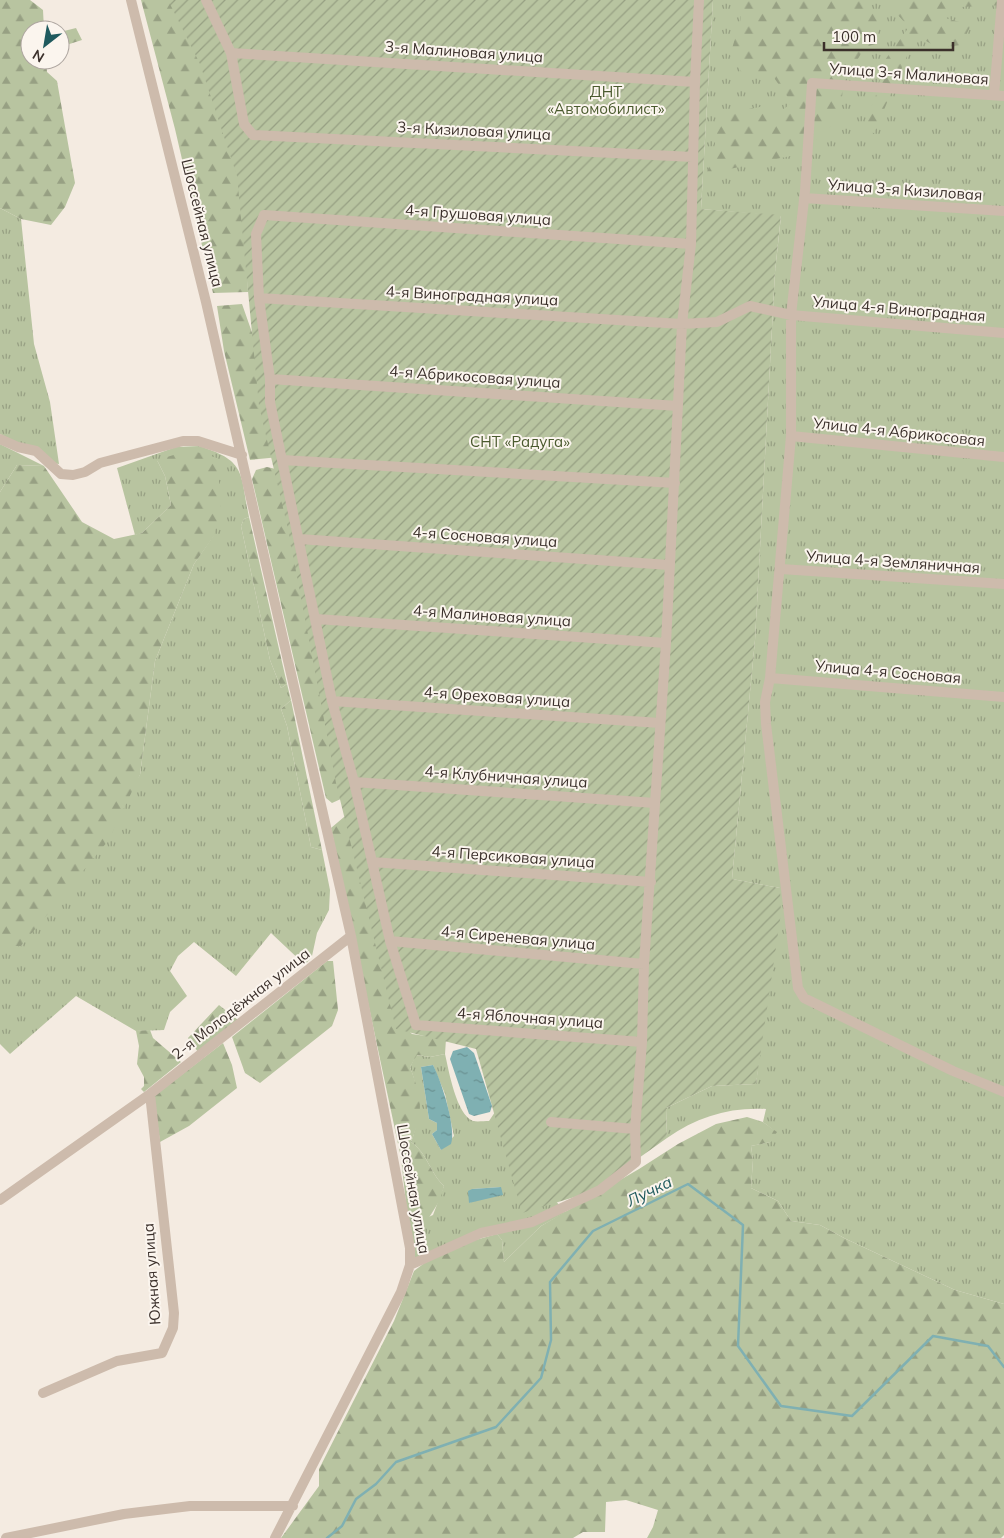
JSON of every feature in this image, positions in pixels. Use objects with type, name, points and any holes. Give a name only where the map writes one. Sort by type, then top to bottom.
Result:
[{"type":"street","name":"Шоссейная улица","points":[[131,0],[242,455],[264,560],[351,936],[410,1248],[410,1265],[401,1292],[275,1538]]},
{"type":"street","points":[[206,0],[231,53]]},
{"type":"street","points":[[410,1265],[481,1233],[532,1222],[600,1190],[636,1162],[635,1129],[642,1042],[644,964],[666,643],[669,565],[676,483],[682,324],[691,244],[695,82],[700,0]]},
{"type":"street","points":[[999,95],[1002,0]]},
{"type":"street","name":"3-я Малиновая улица","points":[[231,53],[695,82]]},
{"type":"street","name":"3-я Кизиловая улица","points":[[231,53],[244,124],[252,134],[693,156]]},
{"type":"street","name":"Улица 3-я Малиновая","points":[[804,198],[812,83],[999,95]]},
{"type":"street","points":[[804,198],[791,315],[791,436],[781,569],[770,678],[765,702],[766,724],[798,988],[804,998],[952,1071],[1004,1092]]},
{"type":"street","name":"Улица 3-я Кизиловая","points":[[804,198],[1004,211]]},
{"type":"street","name":"4-я Грушовая улица","points":[[260,298],[256,234],[264,215],[691,244]]},
{"type":"street","points":[[260,298],[270,379],[270,402],[332,701],[354,782],[390,941]]},
{"type":"street","name":"4-я Виноградная улица","points":[[260,298],[682,324],[717,322],[750,306],[791,315]]},
{"type":"street","name":"Улица 4-я Виноградная","points":[[791,315],[1004,333]]},
{"type":"street","name":"4-я Абрикосовая улица","points":[[270,379],[678,406]]},
{"type":"street","name":"Улица 4-я Абрикосовая","points":[[791,436],[1004,457]]},
{"type":"street","points":[[0,438],[18,447],[36,451],[61,474],[67,475],[85,472],[100,464],[183,442],[198,441],[242,455]]},
{"type":"street","points":[[282,460],[676,483]]},
{"type":"street","name":"4-я Сосновая улица","points":[[298,539],[669,565]]},
{"type":"street","name":"Улица 4-я Земляничная","points":[[781,569],[1004,584]]},
{"type":"street","name":"4-я Малиновая улица","points":[[316,619],[666,643]]},
{"type":"street","name":"Улица 4-я Сосновая","points":[[770,678],[1004,697]]},
{"type":"street","name":"4-я Ореховая улица","points":[[332,701],[660,723]]},
{"type":"street","name":"4-я Клубничная улица","points":[[354,782],[655,803]]},
{"type":"street","name":"4-я Персиковая улица","points":[[372,862],[651,882]]},
{"type":"street","name":"2-я Молодёжная улица","points":[[0,1200],[150,1094],[351,936]]},
{"type":"street","name":"4-я Сиреневая улица","points":[[390,941],[644,964]]},
{"type":"street","name":"4-я Яблочная улица","points":[[390,941],[416,1025],[642,1042]]},
{"type":"street","name":"Южная улица","points":[[43,1393],[117,1361],[162,1352],[173,1328],[174,1312],[150,1094]]},
{"type":"street","points":[[551,1122],[635,1129]]},
{"type":"street","points":[[6,1538],[37,1534],[124,1514],[190,1506],[293,1506]]},
{"type":"green space","points":[[0,0],[30,0],[43,10],[44,20],[20,20],[20,70],[47,70],[57,81],[75,183],[65,207],[51,225],[21,219],[0,208]]},
{"type":"green space","points":[[141,0],[201,0],[241,127],[248,292],[213,293],[175,129]]},
{"type":"green space","name":"СНТ «Радуга»","points":[[168,0],[713,0],[701,209],[781,215],[775,272],[755,640],[732,879],[780,888],[781,913],[756,1084],[712,1086],[666,1108],[667,1138],[591,1192],[522,1213],[476,1049],[396,1029],[336,783],[288,529],[259,406],[237,176],[200,64]]},
{"type":"green space","points":[[713,0],[1004,0],[1004,1304],[955,1290],[820,1225],[791,1221],[778,1201],[751,1188],[753,1160],[751,1146],[770,1142],[776,1132],[763,1122],[766,1109],[739,1110],[714,1115],[690,1124],[667,1138],[666,1108],[712,1086],[756,1084],[780,888],[732,879],[755,640],[775,272],[781,216],[701,209]]},
{"type":"green space","points":[[741,0],[863,0],[877,17],[879,43],[865,47],[844,82],[839,119],[800,154],[706,174],[713,159],[718,120],[732,112],[765,106],[778,113],[792,103],[772,75],[743,74],[730,55],[741,19]]},
{"type":"green space","points":[[890,0],[1004,0],[1004,5],[961,7],[941,17],[971,25],[961,45],[938,48],[916,35],[874,133],[862,131],[876,95],[885,60],[909,27],[896,13]]},
{"type":"green space","points":[[76,28],[82,40],[70,44],[70,30]]},
{"type":"green space","points":[[0,208],[21,219],[34,344],[50,402],[59,464],[52,463],[0,434]]},
{"type":"green space","points":[[242,304],[255,341],[279,457],[250,460],[224,351],[217,306]]},
{"type":"green space","points":[[0,444],[44,466],[17,465],[0,492]]},
{"type":"green space","points":[[199,446],[226,457],[234,463],[242,479],[249,517],[244,519],[241,526],[270,660],[281,688],[287,684],[291,700],[281,709],[287,726],[311,847],[322,850],[330,890],[329,910],[317,933],[312,956],[305,965],[271,933],[236,976],[194,942],[178,956],[170,971],[187,996],[170,1012],[164,1030],[136,1031],[76,996],[10,1054],[0,1044],[0,946],[21,946],[140,775],[155,661],[194,564],[214,535],[157,460],[165,476],[171,505],[142,533],[135,535],[117,468],[176,447]]},
{"type":"green space","points":[[190,450],[217,458],[221,505],[214,536],[194,564],[155,661],[140,775],[108,841],[21,946],[0,946],[0,492],[17,465],[44,466],[82,522],[114,539],[142,533],[171,505],[165,476],[157,460]]},
{"type":"green space","points":[[267,467],[280,470],[343,798],[332,803],[326,798],[252,479],[256,470]]},
{"type":"green space","points":[[249,517],[287,684],[281,688],[270,660],[241,526],[244,519]]},
{"type":"green space","points":[[291,700],[322,850],[311,847],[287,726],[281,709]]},
{"type":"green space","points":[[344,817],[354,817],[406,1028],[412,1034],[446,1039],[445,1054],[430,1057],[417,1055],[410,1067],[420,1105],[420,1113],[411,1142],[421,1152],[444,1186],[440,1200],[425,1224],[422,1220],[416,1186],[401,1158],[331,828]]},
{"type":"green space","points":[[327,961],[333,961],[338,1010],[332,1026],[260,1083],[245,1073],[232,1037]]},
{"type":"green space","points":[[219,1005],[238,1020],[198,1052],[188,1038]]},
{"type":"green space","points":[[150,1030],[153,1038],[181,1062],[144,1092],[141,1089],[144,1086],[144,1077],[137,1064],[139,1046],[136,1031]]},
{"type":"green space","points":[[223,1043],[232,1065],[237,1088],[189,1126],[160,1142],[154,1096]]},
{"type":"green space","points":[[445,1054],[454,1091],[467,1117],[473,1121],[489,1121],[499,1106],[536,1178],[560,1206],[524,1222],[412,1259],[401,1158],[416,1186],[422,1220],[433,1215],[444,1186],[421,1152],[411,1142],[418,1104],[410,1067],[416,1055],[430,1057]],"holes":[[[433,1065],[445,1094],[454,1136],[441,1150],[432,1134],[437,1130],[437,1123],[429,1119],[421,1067]],[[501,1187],[469,1203],[472,1189]]]},
{"type":"green space","points":[[747,1117],[763,1122],[777,1132],[771,1142],[751,1146],[753,1160],[751,1188],[778,1201],[791,1221],[820,1225],[955,1290],[1004,1304],[1004,1535],[1001,1538],[647,1538],[653,1527],[658,1510],[626,1500],[606,1502],[605,1532],[583,1532],[573,1538],[281,1538],[319,1486],[319,1469],[394,1321],[414,1271],[427,1261],[461,1244],[497,1234],[502,1240],[504,1262],[541,1226],[678,1144],[716,1124]]},
{"type":"green space","points":[[570,1210],[541,1226],[504,1262],[502,1240],[497,1234]]},
{"type":"water","points":[[467,1047],[474,1053],[492,1106],[490,1112],[474,1116],[469,1114],[450,1059],[453,1051]]},
{"type":"water","points":[[433,1065],[444,1093],[452,1127],[451,1144],[441,1150],[432,1134],[437,1130],[437,1123],[429,1119],[421,1067]]},
{"type":"water","points":[[501,1187],[503,1195],[469,1203],[468,1191],[472,1189]]},
{"type":"waterway","name":"Лучка","points":[[327,1538],[342,1526],[356,1499],[376,1484],[396,1462],[496,1427],[541,1378],[551,1340],[550,1282],[593,1231],[688,1184],[743,1225],[738,1346],[781,1406],[852,1416],[933,1336],[988,1346],[1004,1367]]},
{"type":"park label","name":"ДНТ «Автомобилист»","points":[[606,100]]}]
